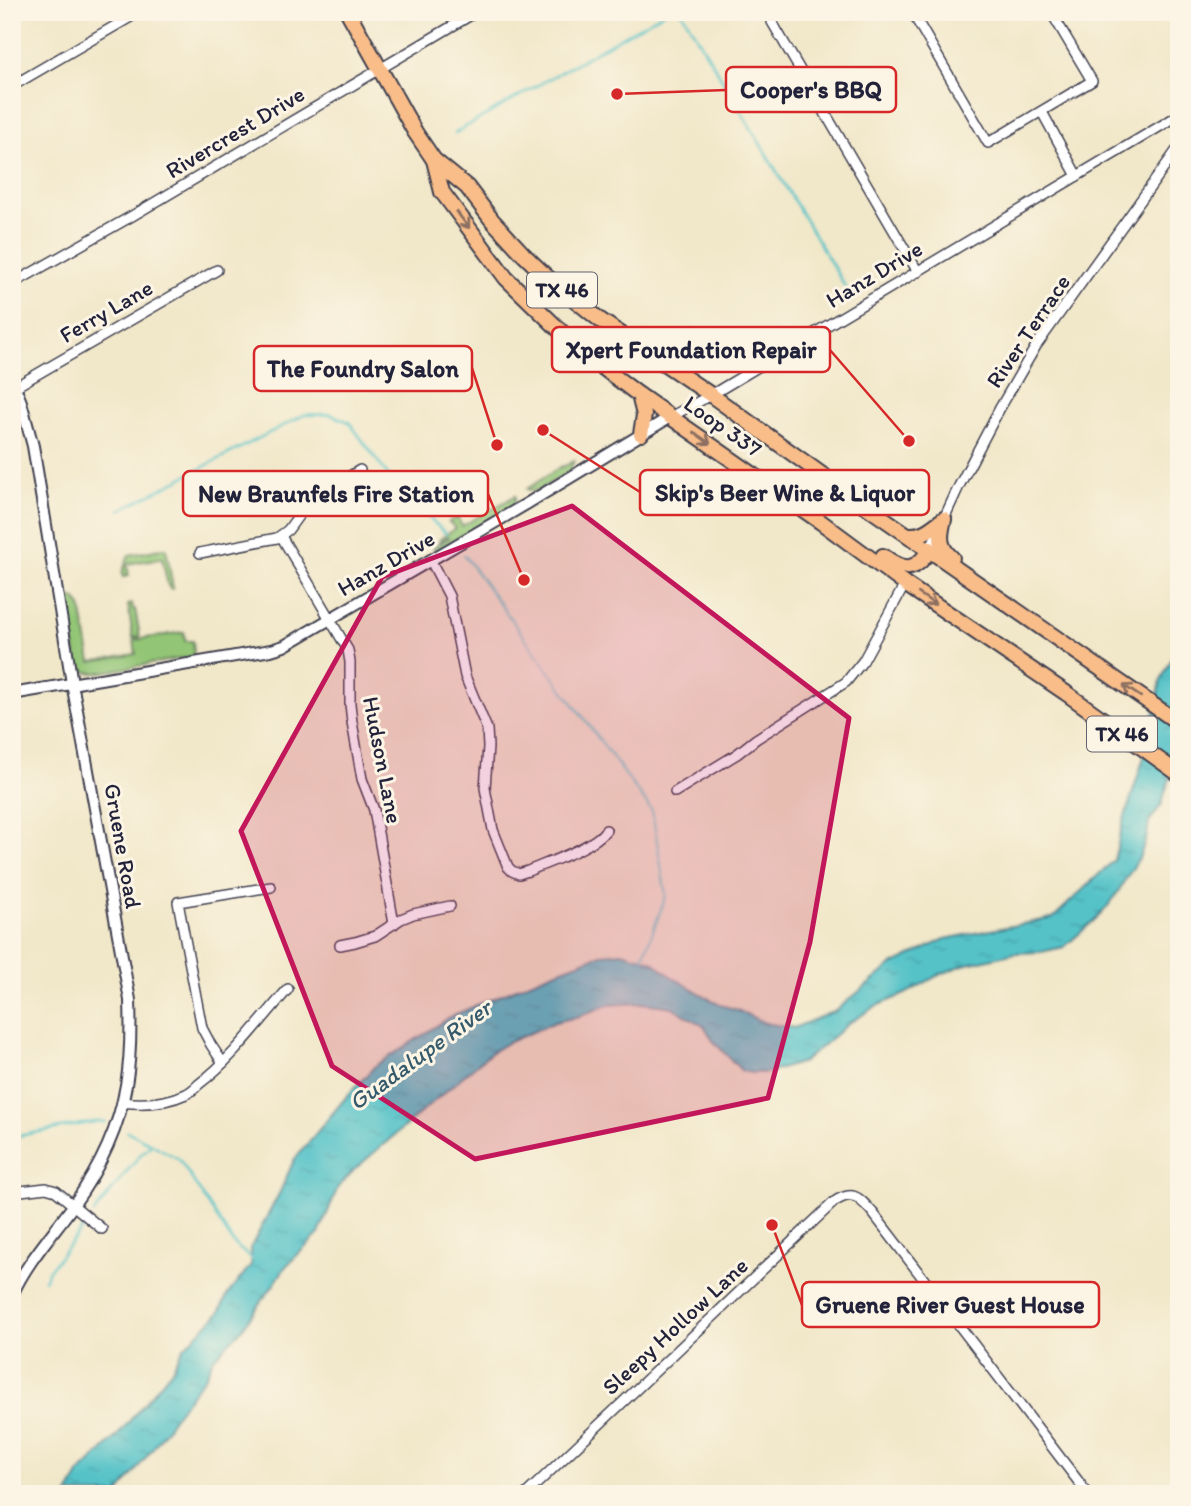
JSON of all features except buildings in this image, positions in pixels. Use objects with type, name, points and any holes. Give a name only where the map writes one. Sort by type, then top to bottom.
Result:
[{"type":"main road","name":"Loop 337","points":[[348,12],[415,132],[434,160],[467,187],[492,220],[547,276],[600,320],[1179,723]]},
{"type":"main road","name":"Loop 337","points":[[434,160],[442,192],[506,278],[581,351],[905,584],[1066,693],[1179,774]]},
{"type":"main road","points":[[639,395],[644,418],[640,434]]},
{"type":"main road","points":[[810,514],[817,513],[828,518],[901,568],[919,563],[930,549]]},
{"type":"main road","points":[[909,535],[922,534],[944,519]]},
{"type":"main road","points":[[944,519],[940,537],[945,552],[1013,600],[1017,611]]},
{"type":"street","points":[[12,86],[139,12]]},
{"type":"street","name":"Rivercrest Drive","points":[[12,284],[476,12]]},
{"type":"street","points":[[912,12],[988,143],[1092,81],[1051,12]]},
{"type":"street","points":[[772,22],[918,272]]},
{"type":"street","points":[[1042,112],[1077,176]]},
{"type":"street","name":"Hanz Drive","points":[[12,694],[271,650],[296,640],[670,416],[711,396],[1179,115]]},
{"type":"street","name":"River Terrace","points":[[930,549],[959,486],[1036,346],[1179,147]]},
{"type":"street","name":"Ferry Lane","points":[[14,384],[217,270]]},
{"type":"street","name":"Gruene Road","points":[[12,1295],[34,1256],[74,1205],[102,1160],[111,1140],[127,1085],[131,1040],[130,1000],[72,683],[33,446],[14,384]]},
{"type":"street","points":[[200,553],[281,536],[309,501],[360,470]]},
{"type":"street","name":"Hudson Lane","points":[[281,536],[349,653],[352,722],[362,779],[374,810],[394,924]]},
{"type":"street","points":[[431,561],[450,596],[465,676],[487,729],[485,794],[492,830],[508,867],[515,873],[524,873],[591,843],[606,830]]},
{"type":"street","points":[[675,792],[846,682],[863,661],[905,584]]},
{"type":"street","points":[[223,1063],[202,1028],[178,902],[271,887]]},
{"type":"street","points":[[340,945],[375,936],[413,914],[450,905]]},
{"type":"street","points":[[122,1102],[160,1102],[187,1093],[223,1063],[288,989]]},
{"type":"street","points":[[12,1192],[46,1188],[55,1191],[102,1228]]},
{"type":"street","name":"Sleepy Hollow Lane","points":[[526,1494],[834,1202],[849,1195],[855,1196],[873,1213],[1088,1494]]},
{"type":"highlighted area","points":[[572,506],[849,718],[810,942],[768,1098],[475,1159],[332,1066],[241,831],[382,577]]},
{"type":"green space","points":[[574,461],[570,471],[538,490],[527,489],[562,466]]},
{"type":"green space","points":[[515,496],[515,502],[511,506],[435,551],[433,548],[449,538],[439,542],[455,528],[449,522],[457,517],[462,526]]},
{"type":"green space","points":[[166,548],[173,588],[168,586],[162,558],[127,564],[129,576],[123,577],[129,555]]},
{"type":"green space","points":[[67,598],[74,598],[81,606],[91,662],[136,654],[134,640],[184,632],[185,641],[193,641],[194,654],[190,657],[97,673],[85,671],[77,662]]},
{"type":"green space","points":[[132,604],[140,637],[133,638],[128,605]]},
{"type":"water","name":"Guadalupe River","points":[[1179,633],[1179,759],[1162,804],[1149,822],[1139,858],[1102,913],[1064,947],[1041,952],[1015,953],[963,965],[937,976],[876,1006],[848,1024],[803,1062],[767,1073],[742,1071],[713,1041],[705,1027],[672,1007],[643,1003],[608,1005],[555,1022],[507,1043],[489,1054],[355,1169],[338,1187],[319,1234],[286,1266],[241,1330],[214,1358],[206,1375],[118,1494],[68,1494],[80,1473],[117,1436],[171,1371],[184,1347],[219,1313],[228,1294],[251,1265],[251,1247],[294,1160],[375,1066],[452,1016],[602,954],[622,952],[652,961],[671,976],[720,1005],[765,1023],[794,1028],[835,1011],[892,965],[945,939],[1053,918],[1114,860],[1148,744],[1161,680],[1173,656]]},
{"type":"waterway","points":[[455,133],[665,12]]},
{"type":"waterway","points":[[682,12],[850,295]]},
{"type":"waterway","points":[[120,510],[304,415],[330,414],[349,422],[396,486],[446,534]]},
{"type":"waterway","points":[[464,555],[652,811],[666,896],[642,960]]},
{"type":"waterway","points":[[12,1137],[105,1122]]},
{"type":"waterway","points":[[127,1131],[179,1159],[234,1244],[253,1260]]},
{"type":"waterway","points":[[94,1213],[140,1155],[152,1144]]},
{"type":"waterway","points":[[44,1280],[83,1228]]},
{"type":"place","name":"Cooper's BBQ","points":[[617,94]]},
{"type":"place","name":"Skip's Beer Wine & Liquor","points":[[543,430]]},
{"type":"place","name":"Xpert Foundation Repair","points":[[909,441]]},
{"type":"place","name":"The Foundry Salon","points":[[497,445]]},
{"type":"place","name":"New Braunfels Fire Station","points":[[524,580]]},
{"type":"place","name":"Gruene River Guest House","points":[[772,1225]]}]
